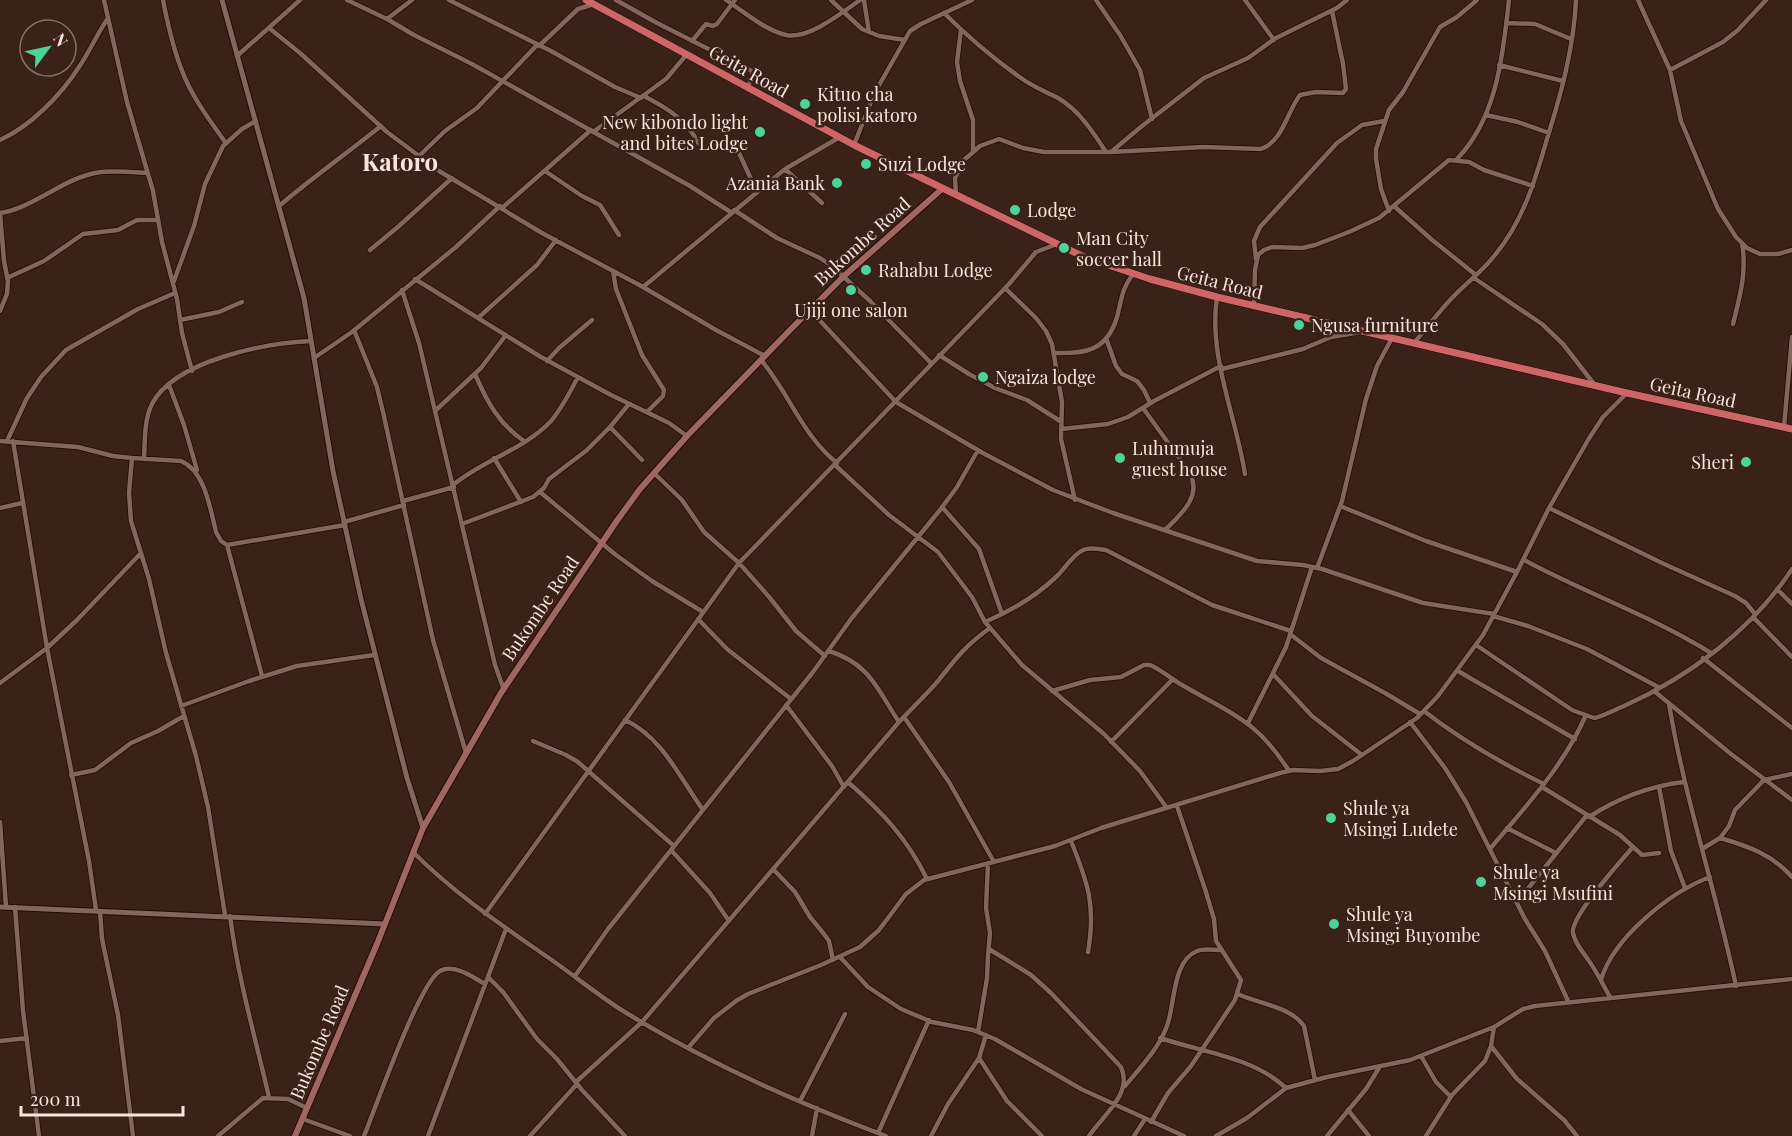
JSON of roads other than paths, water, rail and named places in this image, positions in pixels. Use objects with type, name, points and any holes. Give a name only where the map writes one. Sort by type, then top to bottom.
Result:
[{"type":"highway","name":"Geita Road","points":[[586,0],[854,145],[1084,257],[1133,274],[1217,297],[1627,393],[1792,429]]},
{"type":"main road","name":"Bukombe Road","points":[[295,1136],[423,828],[504,690],[602,544],[640,489],[687,436],[844,276],[943,188]]},
{"type":"street","points":[[104,0],[127,102],[153,191],[157,220],[192,371]]},
{"type":"street","points":[[163,0],[171,35],[185,77],[207,117],[225,142]]},
{"type":"street","points":[[222,0],[304,298],[333,471],[374,655],[406,778],[423,828]]},
{"type":"street","points":[[237,56],[300,0]]},
{"type":"street","points":[[347,0],[472,64],[706,195],[777,238],[820,258],[844,276],[931,363]]},
{"type":"street","points":[[387,19],[412,0]]},
{"type":"street","points":[[449,0],[615,87],[674,113],[686,124],[699,144]]},
{"type":"street","points":[[616,0],[752,70],[748,87]]},
{"type":"street","points":[[726,0],[734,2],[776,31],[787,35],[808,32],[862,0],[869,32]]},
{"type":"street","points":[[831,0],[862,29],[879,36],[905,40]]},
{"type":"street","points":[[854,145],[874,94],[905,40],[916,28],[972,0]]},
{"type":"street","points":[[1096,0],[1120,34],[1140,70],[1152,119]]},
{"type":"street","points":[[1245,0],[1274,40]]},
{"type":"street","points":[[1109,152],[1204,78],[1248,57],[1274,40],[1332,11],[1347,0]]},
{"type":"street","points":[[1389,211],[1381,189],[1376,159],[1376,148],[1384,121],[1440,27],[1457,17],[1477,0]]},
{"type":"street","points":[[1457,159],[1470,146],[1486,115],[1498,65],[1509,0]]},
{"type":"street","points":[[1414,343],[1452,298],[1494,256],[1510,235],[1525,208],[1563,81],[1576,0]]},
{"type":"street","points":[[1638,0],[1670,70],[1691,148],[1718,209],[1747,248],[1760,254],[1778,254],[1792,250]]},
{"type":"street","points":[[1670,70],[1723,42],[1738,30],[1765,0]]},
{"type":"street","points":[[692,41],[703,26],[717,24],[734,2]]},
{"type":"street","points":[[419,156],[445,131],[477,108],[501,81],[578,9],[594,4]]},
{"type":"street","points":[[956,195],[956,178],[964,160],[973,151],[991,140],[999,139],[1023,148],[1044,152],[1109,152],[1180,147],[1261,149],[1267,147],[1279,133],[1300,95],[1316,92],[1343,93],[1346,89],[1332,11]]},
{"type":"street","points":[[944,13],[961,30],[1021,78],[1058,98],[1075,111],[1109,152]]},
{"type":"street","points":[[0,140],[45,108],[79,68],[95,36],[108,18]]},
{"type":"street","points":[[1506,23],[1536,24],[1571,39]]},
{"type":"street","points":[[269,28],[381,126],[419,156],[556,240],[643,287],[763,358],[798,419],[828,456],[890,515],[938,552],[972,597],[985,622],[1022,665],[1111,742],[1140,771],[1167,808]]},
{"type":"street","points":[[961,30],[957,62],[960,81],[973,120],[973,151]]},
{"type":"street","points":[[314,358],[354,330],[456,247],[592,131],[666,79],[687,54]]},
{"type":"street","points":[[1498,65],[1563,81]]},
{"type":"street","points":[[1486,115],[1518,122],[1549,133]]},
{"type":"street","points":[[173,284],[194,226],[205,184],[225,142],[256,121]]},
{"type":"street","points":[[1257,261],[1254,255],[1254,241],[1260,227],[1344,137],[1362,125],[1384,121]]},
{"type":"street","points":[[279,206],[381,126]]},
{"type":"street","points":[[643,287],[785,169],[840,137]]},
{"type":"street","points":[[734,146],[757,192]]},
{"type":"street","points":[[1254,305],[1255,270],[1258,255],[1264,250],[1272,247],[1302,248],[1315,245],[1379,218],[1449,160],[1469,162],[1484,170],[1533,186]]},
{"type":"street","points":[[785,169],[822,203]]},
{"type":"street","points":[[545,171],[582,196],[600,205],[620,235]]},
{"type":"street","points":[[0,311],[7,294],[7,278],[0,213],[20,207],[69,182],[95,173],[147,173]]},
{"type":"street","points":[[370,250],[452,178]]},
{"type":"street","points":[[1395,207],[1475,276],[1542,324],[1563,344],[1594,385]]},
{"type":"street","points":[[7,278],[44,261],[83,234],[118,230],[137,220],[157,220]]},
{"type":"street","points":[[478,318],[537,265],[556,240]]},
{"type":"street","points":[[1732,324],[1745,276],[1742,243]]},
{"type":"street","points":[[485,914],[739,563],[1005,288],[1036,252],[1057,244]]},
{"type":"street","points":[[613,271],[616,289],[642,355],[664,390],[663,396],[647,412]]},
{"type":"street","points":[[1055,353],[1082,353],[1091,350],[1106,338],[1117,317],[1123,288],[1133,274]]},
{"type":"street","points":[[415,279],[547,361],[669,423],[687,436]]},
{"type":"street","points":[[1005,288],[1046,331],[1055,353],[1062,402],[1061,440],[1075,500]]},
{"type":"street","points":[[402,290],[419,343],[495,665],[504,690]]},
{"type":"street","points":[[7,441],[27,398],[41,377],[66,350],[138,309],[175,293]]},
{"type":"street","points":[[1217,297],[1214,316],[1222,368],[1245,474]]},
{"type":"street","points":[[180,320],[219,312],[242,302]]},
{"type":"street","points":[[810,310],[896,402],[978,450],[1075,500],[1257,561],[1314,568],[1423,603],[1494,615],[1587,649],[1660,688]]},
{"type":"street","points":[[547,361],[558,348],[592,320]]},
{"type":"street","points":[[354,330],[377,387],[433,640],[466,753]]},
{"type":"street","points":[[1061,429],[1108,424],[1128,417],[1150,403],[1222,368],[1303,350],[1331,337],[1364,332]]},
{"type":"street","points":[[435,411],[475,374],[506,335]]},
{"type":"street","points":[[1784,427],[1792,337]]},
{"type":"street","points":[[1106,338],[1116,366],[1122,374],[1137,381],[1150,403]]},
{"type":"street","points":[[1248,723],[1291,632],[1340,506],[1350,475],[1366,399],[1377,366],[1392,338]]},
{"type":"street","points":[[144,459],[152,404],[169,385],[217,359],[245,349],[279,343],[311,341]]},
{"type":"street","points":[[939,355],[995,388],[1027,400],[1060,421]]},
{"type":"street","points":[[475,374],[493,411],[504,424],[525,441]]},
{"type":"street","points":[[227,545],[345,524],[453,486],[494,458],[525,441],[550,421],[578,377]]},
{"type":"street","points":[[169,385],[184,425],[216,532],[221,541],[227,545],[262,676]]},
{"type":"street","points":[[688,1048],[714,1018],[736,1001],[840,957],[870,939],[906,894],[927,879],[1071,841],[1101,828],[1289,771],[1320,771],[1338,768],[1362,755],[1410,722],[1438,696],[1476,645],[1524,560],[1549,508],[1603,417],[1627,393]]},
{"type":"street","points":[[462,524],[540,492],[549,479],[587,450],[610,428],[629,404]]},
{"type":"street","points":[[1143,408],[1195,482],[1190,502],[1165,530]]},
{"type":"street","points":[[610,428],[642,460]]},
{"type":"street","points":[[0,441],[78,447],[132,459],[182,461],[190,464],[197,472]]},
{"type":"street","points":[[13,441],[47,648],[118,1015],[133,1136]]},
{"type":"street","points":[[575,976],[608,929],[791,699],[851,619],[942,507],[957,487],[978,450]]},
{"type":"street","points":[[494,458],[520,502]]},
{"type":"street","points":[[132,459],[129,493],[131,521],[208,807],[248,1017],[269,1097]]},
{"type":"street","points":[[654,473],[682,500],[704,532],[739,563],[771,598],[796,631],[827,653],[853,662],[872,678],[944,775],[991,863],[986,909],[990,933],[987,978],[978,1032]]},
{"type":"street","points":[[540,492],[602,544],[652,581],[703,612]]},
{"type":"street","points":[[0,508],[22,503]]},
{"type":"street","points":[[1340,506],[1425,541],[1517,572]]},
{"type":"street","points":[[942,507],[979,549],[986,563],[1002,614]]},
{"type":"street","points":[[1549,508],[1735,596],[1746,603],[1754,616],[1792,657]]},
{"type":"street","points":[[985,622],[1017,607],[1056,577],[1078,552],[1094,548],[1106,550],[1212,605],[1291,632],[1321,658],[1422,713],[1543,786],[1620,836],[1642,855],[1659,853]]},
{"type":"street","points":[[0,683],[47,648],[78,620],[141,553]]},
{"type":"street","points":[[1524,560],[1680,633],[1711,653]]},
{"type":"street","points":[[1476,645],[1572,710],[1594,718],[1660,688],[1711,653],[1754,616],[1792,570]]},
{"type":"street","points":[[1777,589],[1792,604]]},
{"type":"street","points":[[698,619],[728,649],[791,699]]},
{"type":"street","points":[[530,1136],[577,1083],[642,1022],[968,644],[990,628]]},
{"type":"street","points":[[181,706],[262,676],[297,666],[374,655]]},
{"type":"street","points":[[1703,658],[1792,728]]},
{"type":"street","points":[[1052,691],[1090,680],[1121,676],[1146,665],[1155,667],[1248,723],[1264,736],[1289,771]]},
{"type":"street","points":[[1458,671],[1575,739]]},
{"type":"street","points":[[1273,674],[1312,716],[1362,755]]},
{"type":"street","points":[[1111,742],[1173,679]]},
{"type":"street","points":[[1654,691],[1792,800]]},
{"type":"street","points":[[1669,704],[1684,782],[1736,986]]},
{"type":"street","points":[[786,705],[832,766],[844,787]]},
{"type":"street","points":[[71,775],[94,770],[130,742],[158,731],[184,716]]},
{"type":"street","points":[[1490,849],[1543,786],[1575,739],[1586,717]]},
{"type":"street","points":[[625,720],[638,726],[668,757],[703,810]]},
{"type":"street","points":[[1410,722],[1466,802],[1545,951],[1569,1003]]},
{"type":"street","points":[[533,741],[566,755],[588,770],[672,848],[710,893],[729,921]]},
{"type":"street","points":[[1702,849],[1720,838],[1729,826],[1735,810],[1764,780],[1792,774]]},
{"type":"street","points":[[848,782],[900,833],[927,879]]},
{"type":"street","points":[[1517,902],[1588,816],[1617,801],[1659,787],[1684,782]]},
{"type":"street","points":[[1659,787],[1671,851],[1685,888]]},
{"type":"street","points":[[1134,1136],[1191,1066],[1238,994],[1240,981],[1216,941],[1214,919],[1198,863],[1177,806]]},
{"type":"street","points":[[0,822],[3,907],[385,924]]},
{"type":"street","points":[[1507,828],[1556,853]]},
{"type":"street","points":[[1720,838],[1746,845],[1765,854],[1792,877]]},
{"type":"street","points":[[1071,841],[1089,891],[1092,926],[1088,952]]},
{"type":"street","points":[[1611,997],[1576,942],[1572,931],[1574,922],[1582,910],[1633,847]]},
{"type":"street","points":[[414,853],[432,871],[485,914],[642,1022],[688,1048],[800,1101],[886,1136]]},
{"type":"street","points":[[773,869],[795,892],[810,917],[829,941],[832,960]]},
{"type":"street","points":[[1601,980],[1613,955],[1659,906],[1685,888],[1710,877]]},
{"type":"street","points":[[15,907],[20,973],[39,1136]]},
{"type":"street","points":[[428,1136],[506,929]]},
{"type":"street","points":[[989,949],[1031,975],[1114,1058],[1126,1077],[1124,1088]]},
{"type":"street","points":[[1089,1136],[1153,1052],[1167,1026],[1174,990],[1184,963],[1197,951],[1220,950]]},
{"type":"street","points":[[840,957],[868,987],[901,1009],[929,1020],[986,1035],[1114,1106],[1185,1136]]},
{"type":"street","points":[[364,1136],[396,1053],[425,987],[435,974],[443,969],[457,969],[485,984]]},
{"type":"street","points":[[488,977],[503,992],[531,1032],[625,1136]]},
{"type":"street","points":[[1216,1136],[1247,1118],[1286,1088],[1379,1068],[1421,1056],[1494,1026],[1523,1009],[1611,997],[1792,979]]},
{"type":"street","points":[[1238,994],[1290,1013],[1299,1019],[1304,1026],[1315,1080]]},
{"type":"street","points":[[800,1101],[845,1014]]},
{"type":"street","points":[[878,1133],[929,1020]]},
{"type":"street","points":[[1426,1136],[1451,1097],[1485,1060],[1491,1046],[1494,1026]]},
{"type":"street","points":[[931,1136],[948,1104],[979,1058],[986,1035]]},
{"type":"street","points":[[0,1041],[27,1038]]},
{"type":"street","points":[[1160,1038],[1259,1069],[1274,1077],[1286,1088]]},
{"type":"street","points":[[1491,1046],[1517,1080],[1564,1120],[1577,1136]]},
{"type":"street","points":[[1421,1056],[1436,1082],[1451,1097]]},
{"type":"street","points":[[979,1058],[1007,1101],[1042,1136]]},
{"type":"street","points":[[1327,1136],[1366,1089],[1379,1068]]},
{"type":"street","points":[[218,1136],[255,1102],[263,1098],[288,1099],[307,1108]]},
{"type":"street","points":[[814,1135],[817,1108]]},
{"type":"street","points":[[1348,1110],[1369,1136]]},
{"type":"street","points":[[303,1119],[350,1136]]},
{"type":"place","name":"Kituo cha polisi katoro","points":[[805,104]]},
{"type":"place","name":"New kibondo light and bites Lodge","points":[[760,132]]},
{"type":"place","name":"Suzi Lodge","points":[[866,164]]},
{"type":"place","name":"Azania Bank","points":[[837,183]]},
{"type":"place","name":"Lodge","points":[[1015,210]]},
{"type":"place","name":"Man City soccer hall","points":[[1064,248]]},
{"type":"place","name":"Rahabu Lodge","points":[[866,270]]},
{"type":"place","name":"Ujiji one salon","points":[[851,290]]},
{"type":"place","name":"Ngusa furniture","points":[[1299,325]]},
{"type":"place","name":"Ngaiza lodge","points":[[983,377]]},
{"type":"place","name":"Luhumuja guest house","points":[[1120,458]]},
{"type":"place","name":"Sheri","points":[[1746,462]]},
{"type":"place","name":"Shule ya Msingi Ludete","points":[[1331,818]]},
{"type":"place","name":"Shule ya Msingi Msufini","points":[[1481,882]]},
{"type":"place","name":"Shule ya Msingi Buyombe","points":[[1334,924]]},
{"type":"district","name":"Katoro","points":[[400,161]]}]
